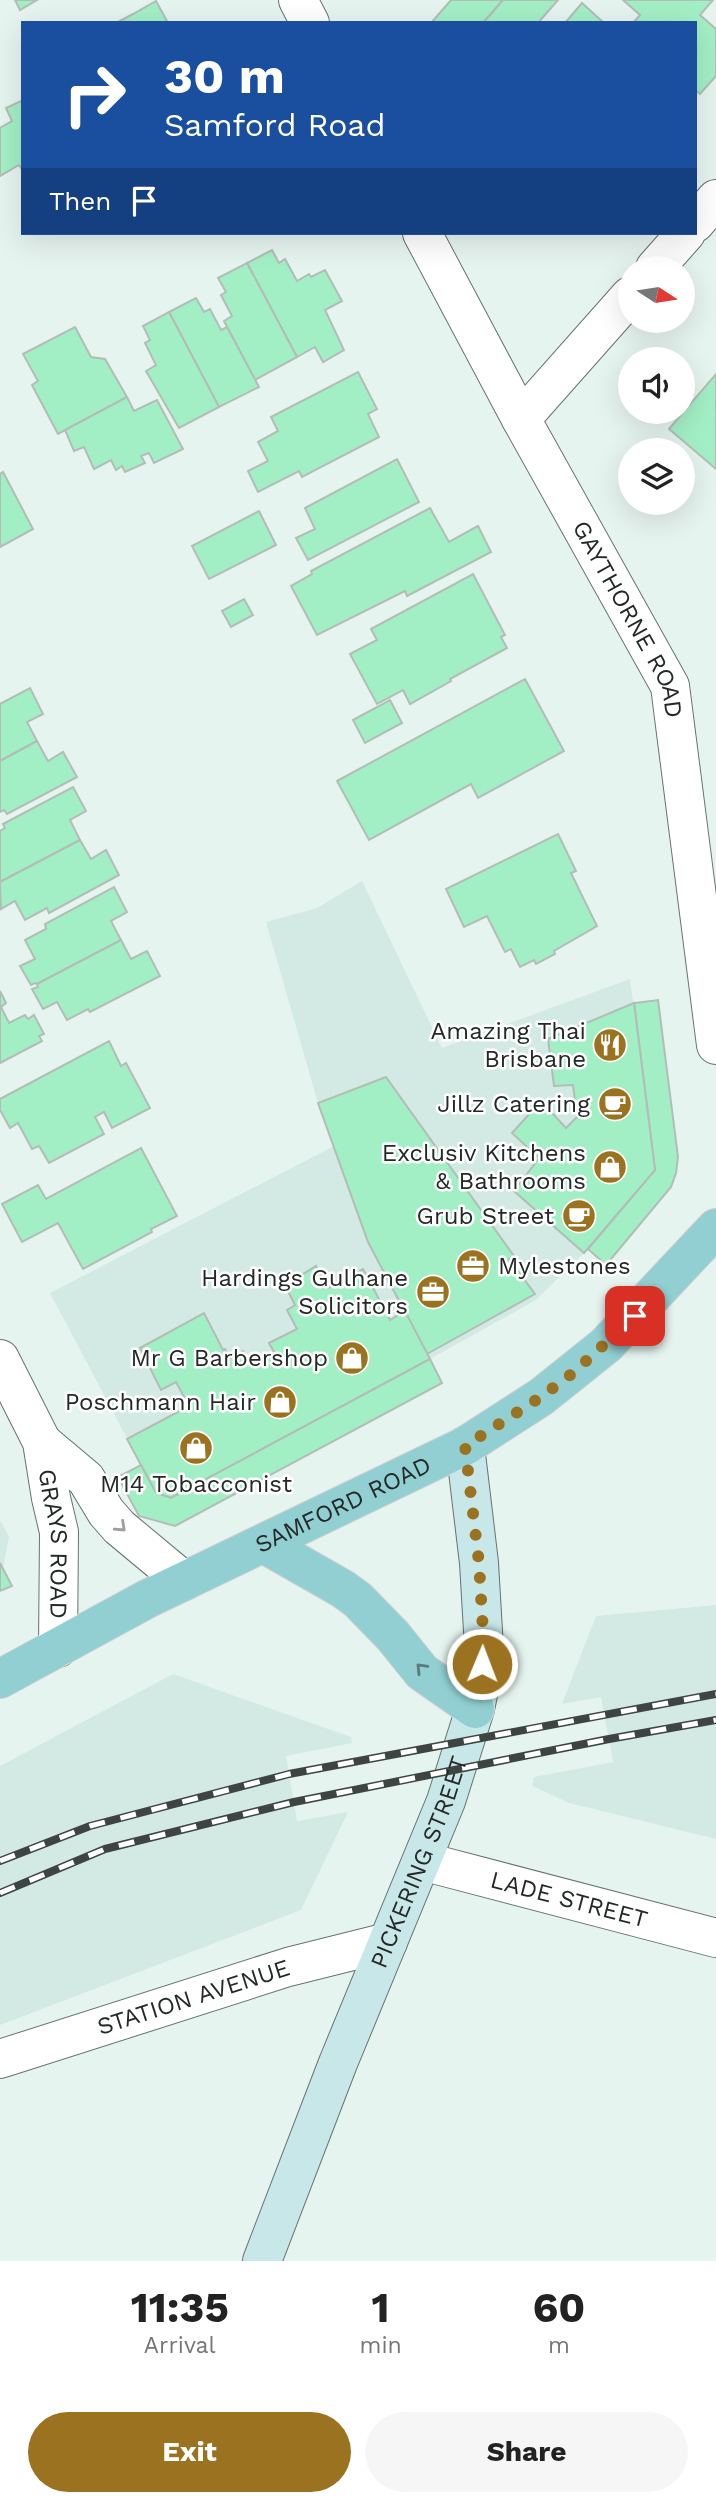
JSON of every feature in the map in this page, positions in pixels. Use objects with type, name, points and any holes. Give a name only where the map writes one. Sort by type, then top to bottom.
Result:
[{"type":"main road","name":"SAMFORD ROAD","points":[[0,1679],[184,1581],[465,1446],[541,1397],[606,1345],[716,1228]]},
{"type":"main road","name":"PICKERING STREET","points":[[262,2261],[422,1861],[463,1751],[475,1709],[484,1648],[478,1549],[465,1446]]},
{"type":"main road","points":[[264,1544],[328,1578],[351,1594],[393,1636],[422,1672],[475,1709]]},
{"type":"street","points":[[298,0],[309,21]]},
{"type":"street","points":[[697,221],[716,199]]},
{"type":"street","name":"GAYTHORNE ROAD","points":[[423,235],[670,686],[716,1045]]},
{"type":"street","points":[[666,256],[684,235]]},
{"type":"street","points":[[522,419],[618,310]]},
{"type":"street","name":"GRAYS ROAD","points":[[0,1359],[42,1442],[59,1532],[58,1648]]},
{"type":"street","name":"GRAYS ROAD","points":[[42,1442],[86,1479],[106,1512],[120,1527],[184,1581]]},
{"type":"street","name":"LADE STREET","points":[[422,1861],[715,1936]]},
{"type":"street","name":"STATION AVENUE","points":[[0,2059],[288,1967],[388,1941]]},
{"type":"shaded area","points":[[362,881],[442,1048],[630,979],[655,1170],[584,1253],[536,1300],[171,1498],[156,1493],[50,1293],[334,1146],[318,1103],[266,922],[317,908]]},
{"type":"shaded area","points":[[0,1520],[9,1537],[0,1584]]},
{"type":"shaded area","points":[[716,1605],[716,1839],[569,1803],[532,1786],[534,1777],[613,1762],[601,1697],[562,1704],[596,1616]]},
{"type":"shaded area","points":[[173,1674],[351,1737],[352,1743],[286,1756],[297,1821],[348,1812],[301,1910],[0,2025],[0,1766]]},
{"type":"building","points":[[15,0],[37,0],[20,10]]},
{"type":"building","points":[[451,0],[503,0],[485,21],[433,21]]},
{"type":"building","points":[[503,0],[558,0],[540,21],[485,21]]},
{"type":"building","points":[[623,0],[713,0],[700,15],[716,29],[716,76],[700,94],[697,92],[697,21],[635,21],[640,15]]},
{"type":"building","points":[[156,1],[167,21],[120,21]]},
{"type":"building","points":[[582,3],[602,21],[567,21]]},
{"type":"building","points":[[21,101],[21,168],[19,165],[0,176],[0,128],[12,121],[6,108]]},
{"type":"building","points":[[272,250],[279,263],[285,259],[297,281],[309,274],[311,277],[325,270],[342,301],[325,310],[344,350],[323,362],[315,347],[297,357],[247,263]]},
{"type":"building","points":[[247,263],[297,357],[255,380],[224,321],[232,316],[221,295],[226,292],[218,278]]},
{"type":"building","points":[[196,298],[204,312],[210,309],[221,330],[227,327],[259,387],[219,407],[169,312]]},
{"type":"building","points":[[169,312],[219,407],[179,428],[146,371],[156,365],[145,343],[150,340],[143,326]]},
{"type":"building","points":[[75,327],[91,357],[105,359],[127,397],[58,434],[32,385],[38,381],[23,354]]},
{"type":"building","points":[[358,372],[377,409],[368,414],[379,437],[302,477],[299,471],[258,492],[248,471],[268,461],[258,442],[278,431],[271,417]]},
{"type":"building","points":[[716,374],[716,469],[695,451],[695,438],[680,438],[669,429],[673,424],[695,424],[695,399]]},
{"type":"building","points":[[127,397],[134,411],[157,400],[183,449],[154,463],[149,453],[141,456],[145,463],[125,472],[122,466],[116,470],[111,460],[94,469],[84,447],[74,451],[65,430]]},
{"type":"building","points":[[397,459],[419,502],[308,560],[296,538],[315,529],[305,508]]},
{"type":"building","points":[[3,472],[33,529],[0,547],[0,474]]},
{"type":"building","points":[[430,508],[449,542],[478,526],[491,552],[407,596],[405,591],[317,635],[291,586],[312,574],[311,571]]},
{"type":"building","points":[[259,511],[276,545],[209,579],[192,546]]},
{"type":"building","points":[[473,574],[505,635],[501,637],[507,648],[410,704],[403,690],[377,704],[350,654],[377,640],[371,629]]},
{"type":"building","points":[[244,599],[253,615],[231,627],[222,611]]},
{"type":"building","points":[[525,679],[564,751],[478,798],[471,784],[369,840],[337,781]]},
{"type":"building","points":[[30,688],[43,714],[27,722],[37,741],[0,761],[0,704]]},
{"type":"building","points":[[390,700],[402,723],[365,743],[353,720]]},
{"type":"building","points":[[37,741],[48,761],[63,752],[77,777],[7,814],[4,810],[0,812],[0,761]]},
{"type":"building","points":[[73,787],[86,811],[70,820],[80,840],[0,882],[0,831],[5,828],[3,824]]},
{"type":"building","points":[[558,834],[576,871],[571,873],[597,926],[554,951],[555,954],[536,964],[534,960],[520,967],[511,949],[505,952],[487,916],[464,927],[446,889]]},
{"type":"building","points":[[80,840],[91,859],[106,850],[119,875],[49,913],[47,908],[25,920],[15,901],[1,909],[0,882]]},
{"type":"building","points":[[114,887],[127,912],[111,921],[121,940],[31,985],[20,966],[35,959],[25,940],[46,929],[45,924]]},
{"type":"building","points":[[121,940],[131,959],[147,951],[160,976],[90,1012],[88,1009],[67,1020],[57,1002],[43,1009],[32,989],[38,987],[37,984]]},
{"type":"building","points":[[0,991],[6,1003],[1,1007],[9,1023],[25,1015],[28,1019],[34,1015],[44,1034],[39,1036],[42,1041],[0,1063]]},
{"type":"building","points":[[658,1000],[678,1157],[676,1173],[671,1187],[606,1265],[588,1249],[655,1170],[634,1003]]},
{"type":"building","points":[[634,1003],[655,1170],[584,1253],[514,1191],[539,1158],[512,1133],[541,1101],[566,1128],[577,1117],[573,1085],[554,1086],[548,1039]]},
{"type":"building","points":[[109,1041],[121,1066],[126,1063],[150,1108],[112,1128],[104,1112],[95,1117],[104,1134],[49,1163],[39,1146],[32,1149],[18,1123],[10,1128],[0,1110],[0,1099]]},
{"type":"building","points":[[386,1077],[514,1256],[509,1259],[535,1294],[427,1354],[368,1242],[318,1103]]},
{"type":"building","points":[[141,1148],[177,1216],[83,1269],[58,1223],[22,1242],[2,1204],[38,1185],[46,1199]]},
{"type":"building","points":[[316,1266],[328,1288],[363,1269],[390,1320],[405,1311],[430,1359],[171,1498],[156,1493],[127,1439],[189,1406],[176,1382],[161,1390],[140,1348],[204,1313],[230,1358],[243,1351],[250,1364],[274,1352],[269,1343],[297,1329],[287,1310],[295,1305],[285,1285]]},
{"type":"building","points":[[430,1359],[442,1383],[175,1526],[139,1516],[118,1477],[141,1465],[156,1493],[171,1498]]},
{"type":"building","points":[[0,1563],[12,1586],[0,1591]]},
{"type":"railway","points":[[0,1861],[90,1826],[289,1774],[716,1694]]},
{"type":"railway","points":[[0,1893],[105,1849],[294,1802],[716,1720]]},
{"type":"place","name":"Amazing Thai Brisbane","points":[[610,1045]]},
{"type":"place","name":"Jillz Catering","points":[[615,1104]]},
{"type":"place","name":"Exclusiv Kitchens & Bathrooms","points":[[610,1167]]},
{"type":"place","name":"Grub Street","points":[[579,1216]]},
{"type":"place","name":"Mylestones","points":[[473,1266]]},
{"type":"place","name":"Hardings Gulhane Solicitors","points":[[433,1292]]},
{"type":"place","name":"Mr G Barbershop","points":[[352,1358]]},
{"type":"place","name":"Poschmann Hair","points":[[280,1402]]},
{"type":"place","name":"M14 Tobacconist","points":[[196,1448]]},
{"type":"route","points":[[482,1664],[484,1648],[479,1563],[465,1446],[573,1373],[635,1316]]}]
